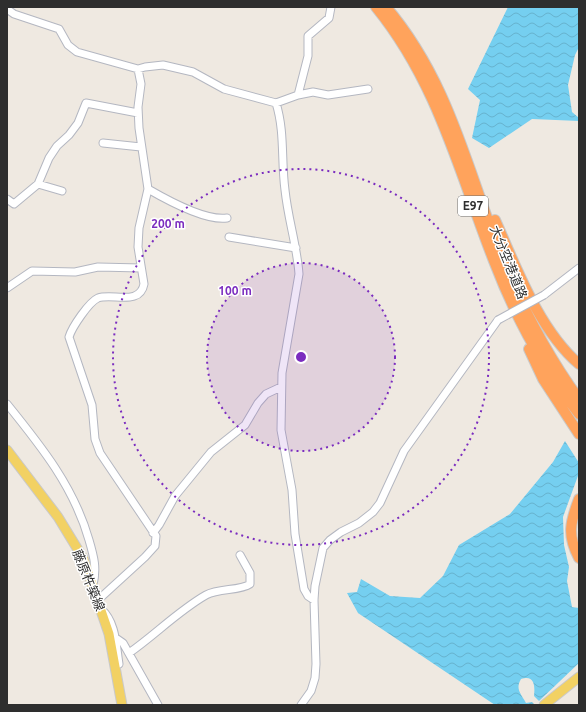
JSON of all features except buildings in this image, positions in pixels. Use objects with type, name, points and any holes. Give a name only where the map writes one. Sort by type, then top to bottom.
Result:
[{"type":"highway","name":"大分空港道路","points":[[376,7],[401,41],[426,83],[457,156],[481,228],[516,313],[539,355],[575,402]]},
{"type":"highway","name":"大分空港道路","points":[[386,7],[410,39],[430,70],[445,102],[470,166],[512,280],[575,402],[579,414]]},
{"type":"highway","points":[[470,166],[524,285],[556,338],[579,364]]},
{"type":"highway","points":[[481,228],[504,300],[543,379],[579,434]]},
{"type":"highway","points":[[579,499],[574,511],[571,535],[572,546],[579,558]]},
{"type":"highway","points":[[579,514],[576,533],[579,545]]},
{"type":"main road","name":"藤原杵築線","points":[[7,450],[58,517],[82,558],[112,636],[123,705]]},
{"type":"main road","points":[[544,705],[579,677]]},
{"type":"street","points":[[298,95],[308,56],[308,36],[329,18],[331,7]]},
{"type":"street","points":[[7,9],[14,14],[59,30],[68,45],[84,56],[138,69],[162,65],[193,72],[224,89],[276,102],[313,92],[328,95],[368,89]]},
{"type":"street","points":[[100,604],[154,546],[156,536],[100,453],[96,439],[92,405],[68,337],[91,302],[99,298],[130,297],[139,295],[143,290],[144,284],[138,247],[139,228],[148,189],[138,113],[141,84],[138,69]]},
{"type":"street","points":[[276,102],[282,122],[283,173],[299,274],[281,386],[281,430],[292,490],[295,534],[304,589],[308,596],[314,600]]},
{"type":"street","points":[[7,199],[14,204],[38,184],[49,158],[57,146],[69,135],[78,123],[86,103],[138,113]]},
{"type":"street","points":[[103,143],[142,147]]},
{"type":"street","points":[[38,184],[62,191]]},
{"type":"street","points":[[148,189],[195,211],[227,218]]},
{"type":"street","points":[[229,237],[296,248]]},
{"type":"street","points":[[7,288],[32,271],[75,272],[98,267],[141,268]]},
{"type":"street","points":[[301,705],[311,691],[315,678],[314,600],[323,548],[330,540],[341,532],[359,523],[373,512],[380,503],[404,451],[498,320],[544,295],[579,268]]},
{"type":"street","points":[[153,533],[175,496],[211,452],[245,426],[258,403],[266,394],[281,386]]},
{"type":"street","points":[[7,404],[53,463],[81,513],[96,572],[93,585]]},
{"type":"street","points":[[129,653],[198,600],[217,591],[245,587],[250,584],[250,573],[240,554]]},
{"type":"street","points":[[112,636],[123,643],[158,705]]},
{"type":"water","points":[[508,7],[579,7],[579,47],[575,55],[568,85],[572,112],[579,118],[579,121],[532,119],[489,148],[472,138],[480,100],[468,89]]},
{"type":"water","points":[[565,441],[579,463],[579,473],[563,517],[564,545],[569,567],[567,581],[572,607],[579,608],[579,663],[539,701],[534,696],[534,685],[532,680],[529,678],[521,679],[519,689],[521,694],[526,703],[532,702],[535,705],[495,705],[358,613],[347,593],[357,592],[361,579],[390,596],[420,598],[443,576],[459,545],[510,514],[553,462]]}]
